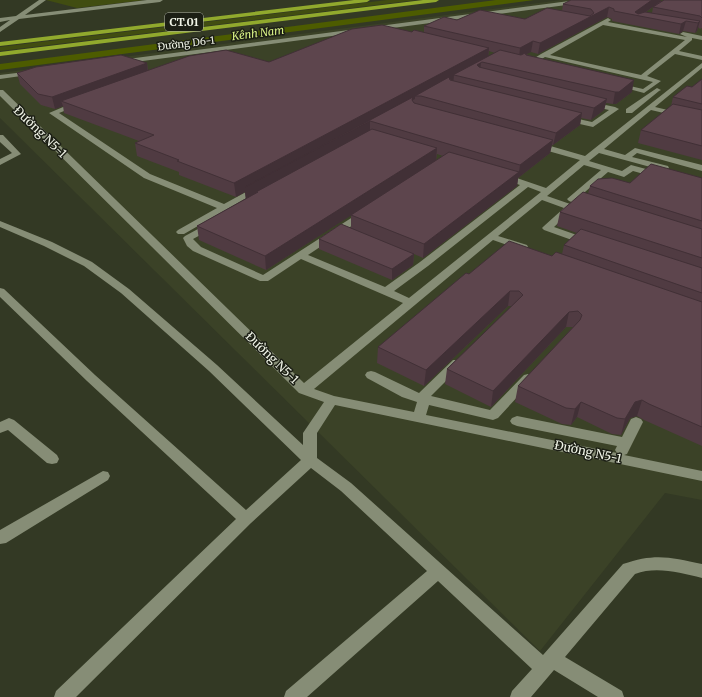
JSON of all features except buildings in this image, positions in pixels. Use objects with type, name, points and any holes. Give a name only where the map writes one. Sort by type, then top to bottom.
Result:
[{"type":"highway","name":"CT.01","points":[[0,44],[367,0]]},
{"type":"highway","name":"CT.01","points":[[0,54],[436,0]]},
{"type":"street","points":[[0,30],[43,0]]},
{"type":"street","points":[[0,20],[160,0]]},
{"type":"street","name":"Đường D6-1","points":[[114,63],[589,0]]},
{"type":"street","points":[[540,7],[559,10]]},
{"type":"street","points":[[502,12],[512,17]]},
{"type":"street","points":[[324,42],[481,18],[526,16]]},
{"type":"street","points":[[604,20],[690,39],[642,77]]},
{"type":"street","points":[[536,66],[528,64],[604,20],[634,23],[702,38]]},
{"type":"street","points":[[520,62],[561,38]]},
{"type":"street","points":[[245,46],[251,53]]},
{"type":"street","points":[[674,52],[702,58]]},
{"type":"street","points":[[543,55],[642,77],[666,84]]},
{"type":"street","points":[[629,111],[666,84],[702,65]]},
{"type":"street","points":[[0,77],[37,73]]},
{"type":"street","points":[[613,84],[644,91],[666,84]]},
{"type":"street","points":[[304,390],[409,302],[650,108],[666,84]]},
{"type":"street","name":"Đường N5-1","points":[[0,92],[304,390],[332,400],[702,476]]},
{"type":"street","points":[[82,102],[53,113],[147,176],[224,208]]},
{"type":"street","points":[[556,116],[593,125],[615,109],[585,102]]},
{"type":"street","points":[[650,108],[702,120]]},
{"type":"street","points":[[612,111],[637,118]]},
{"type":"street","points":[[0,137],[18,154],[0,162]]},
{"type":"street","points":[[532,144],[624,174],[631,168],[666,178]]},
{"type":"street","points":[[597,150],[672,170]]},
{"type":"street","points":[[626,158],[634,150],[702,168]]},
{"type":"street","points":[[593,206],[572,199],[607,169]]},
{"type":"street","points":[[490,173],[527,184],[570,207],[547,228],[599,246]]},
{"type":"street","points":[[386,291],[424,264],[527,184]]},
{"type":"street","points":[[181,232],[224,208],[267,189],[188,238],[191,244],[197,249],[264,279],[373,208]]},
{"type":"street","points":[[0,224],[48,244],[88,264],[125,291],[213,368],[310,460],[346,487],[438,571],[548,664],[615,697]]},
{"type":"street","points":[[340,229],[354,235]]},
{"type":"street","points":[[492,236],[531,250]]},
{"type":"street","points":[[300,256],[409,302]]},
{"type":"street","points":[[410,258],[424,264]]},
{"type":"street","points":[[0,291],[91,378],[246,519]]},
{"type":"street","points":[[419,418],[425,394],[464,357]]},
{"type":"street","points":[[371,374],[407,394],[493,415],[535,371]]},
{"type":"street","points":[[63,697],[246,519],[310,460],[310,433],[332,400]]},
{"type":"street","points":[[517,421],[626,443]]},
{"type":"street","points":[[618,458],[636,422]]},
{"type":"street","points":[[0,428],[9,423],[52,459]]},
{"type":"street","points":[[0,538],[103,476]]},
{"type":"street","points":[[519,697],[629,569],[641,564],[668,563],[702,571]]},
{"type":"street","points":[[293,697],[438,571]]},
{"type":"shaded area","points":[[46,0],[145,0],[77,8]]},
{"type":"shaded area","points":[[387,0],[417,0],[0,51],[0,47]]},
{"type":"shaded area","points":[[561,0],[702,0],[702,500],[665,493],[540,651],[0,118],[0,73]]},
{"type":"water","name":"Kênh Nam","points":[[496,0],[534,0],[0,70],[0,64]]}]
